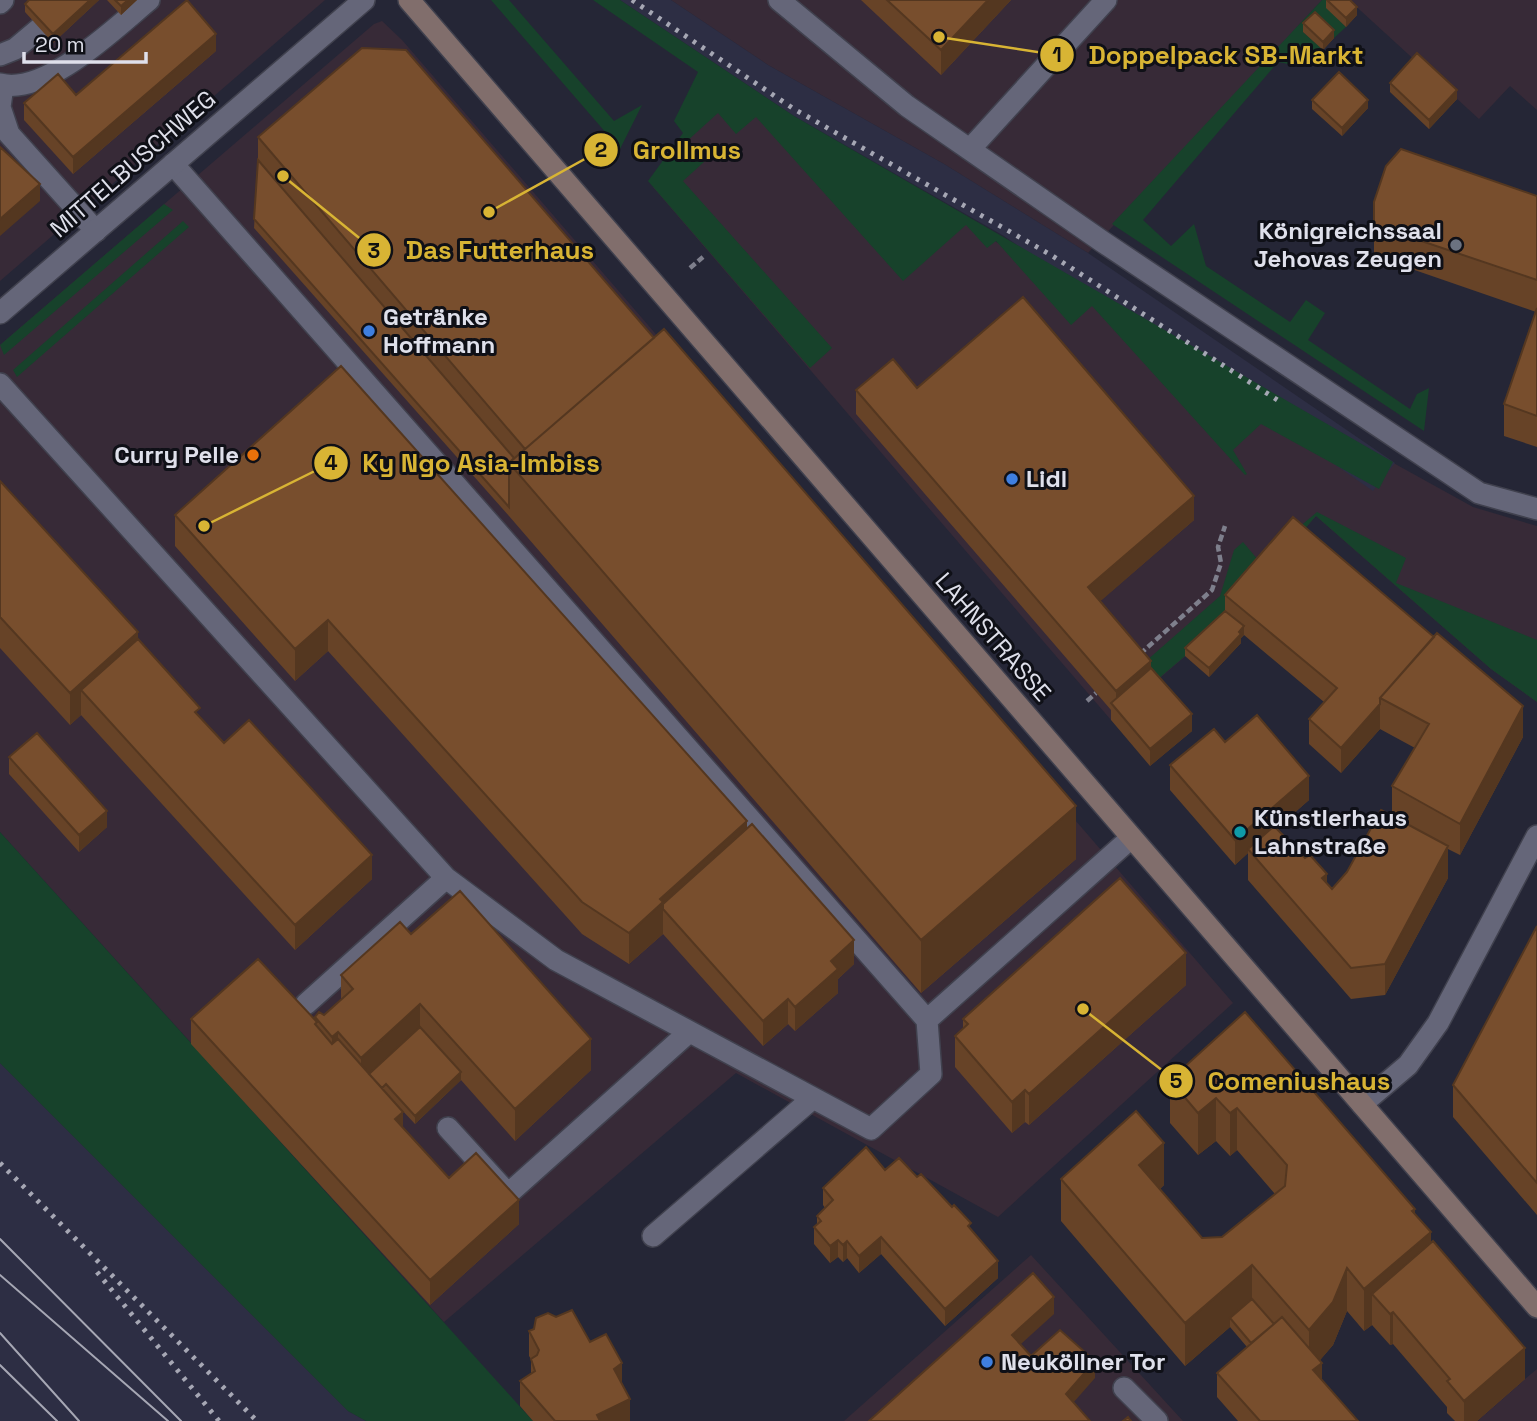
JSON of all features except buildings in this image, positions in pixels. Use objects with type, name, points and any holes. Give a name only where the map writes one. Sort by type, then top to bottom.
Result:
[{"type":"street","points":[[96,230],[9,134],[0,107],[1,85],[25,86],[61,69],[149,0]]},
{"type":"street","name":"MITTELBUSCHWEG","points":[[0,313],[364,0]]},
{"type":"street","name":"LAHNSTRASSE","points":[[409,0],[1537,1307]]},
{"type":"street","points":[[779,0],[907,106],[971,148],[1102,242],[1479,493],[1537,509]]},
{"type":"street","points":[[971,148],[1106,0]]},
{"type":"street","points":[[0,55],[15,50],[40,28]]},
{"type":"street","points":[[0,384],[446,878],[556,960],[871,1129],[932,1074],[927,1020],[173,164]]},
{"type":"street","points":[[1362,1104],[1408,1065],[1437,1023],[1537,836]]},
{"type":"street","points":[[927,1020],[1131,838]]},
{"type":"street","points":[[306,1004],[446,878]]},
{"type":"street","points":[[448,1128],[508,1195],[689,1032]]},
{"type":"street","points":[[653,1236],[813,1098]]},
{"type":"street","points":[[1124,1388],[1157,1421]]},
{"type":"path","points":[[691,268],[703,257]]},
{"type":"path","points":[[1132,662],[1212,590],[1222,563],[1218,547],[1225,526]]},
{"type":"path","points":[[1087,701],[1096,693]]},
{"type":"shaded area","points":[[0,0],[325,0],[0,281]]},
{"type":"shaded area","points":[[620,0],[671,0],[768,65],[944,164],[1088,253],[1395,463],[1373,491],[1004,236],[794,116]]},
{"type":"shaded area","points":[[671,0],[1322,0],[1088,253],[944,164],[768,65]]},
{"type":"shaded area","points":[[1349,0],[1537,0],[1537,110],[1510,86],[1479,119]]},
{"type":"shaded area","points":[[382,21],[402,40],[1233,1003],[998,1217],[736,1073],[444,1322],[0,832],[0,345],[374,24]]},
{"type":"shaded area","points":[[722,83],[1050,273],[1473,507],[1537,526],[1537,702],[1491,669],[1316,516],[1218,628],[1111,720],[653,187]]},
{"type":"shaded area","points":[[0,1063],[348,1411],[366,1421],[0,1421]]},
{"type":"shaded area","points":[[1031,1255],[1183,1421],[844,1421]]},
{"type":"shaded area","points":[[1537,1369],[1537,1421],[1477,1421],[1525,1379]]},
{"type":"green space","points":[[491,0],[509,0],[614,121],[642,105],[620,149]]},
{"type":"green space","points":[[593,0],[620,0],[794,116],[1393,462],[1379,489],[1261,424],[1233,450],[1247,474],[1245,475],[1092,306],[1071,325],[996,241],[987,248],[966,225],[903,281],[756,117],[736,134],[718,113],[686,142],[704,162],[683,181],[832,348],[810,368],[648,181],[683,133],[674,121],[698,72]]},
{"type":"green space","points":[[1322,0],[1334,0],[1327,8],[1346,27],[1334,38],[1303,32],[1328,54],[1298,66],[1278,62],[1143,220],[1171,246],[1194,224],[1206,266],[1290,322],[1306,300],[1325,313],[1308,340],[1410,409],[1417,394],[1429,388],[1424,431],[1112,224]]},
{"type":"green space","points":[[164,204],[173,210],[4,355],[0,345]]},
{"type":"green space","points":[[183,221],[189,227],[17,377],[13,370]]},
{"type":"green space","points":[[1317,512],[1406,558],[1396,583],[1537,640],[1537,702],[1491,669],[1316,516],[1218,628],[1151,685],[1137,669],[1220,596],[1234,550],[1243,542],[1259,561]]},
{"type":"green space","points":[[0,832],[533,1421],[366,1421],[348,1411],[0,1063]]},
{"type":"tram line","points":[[0,1239],[181,1421]]},
{"type":"tram line","points":[[0,1275],[168,1421]]},
{"type":"tram line","points":[[0,1333],[79,1421]]},
{"type":"tram line","points":[[0,1365],[57,1421]]},
{"type":"railway","points":[[632,0],[794,109],[1051,255],[1279,401]]},
{"type":"railway","points":[[0,1163],[257,1421]]},
{"type":"railway","points":[[97,1272],[219,1421]]},
{"type":"place","name":"Doppelpack SB-Markt","points":[[939,37]]},
{"type":"place","name":"Das Futterhaus","points":[[283,176]]},
{"type":"place","name":"Grollmus","points":[[489,212]]},
{"type":"place","name":"Königreichssaal Jehovas Zeugen","points":[[1456,245]]},
{"type":"place","name":"Getränke Hoffmann","points":[[369,331]]},
{"type":"place","name":"Curry Pelle","points":[[253,455]]},
{"type":"place","name":"Lidl","points":[[1012,479]]},
{"type":"place","name":"Ky Ngo Asia-Imbiss","points":[[204,526]]},
{"type":"place","name":"Künstlerhaus Lahnstraße","points":[[1240,832]]},
{"type":"place","name":"Comeniushaus","points":[[1083,1009]]},
{"type":"place","name":"Neuköllner Tor","points":[[987,1362]]}]
